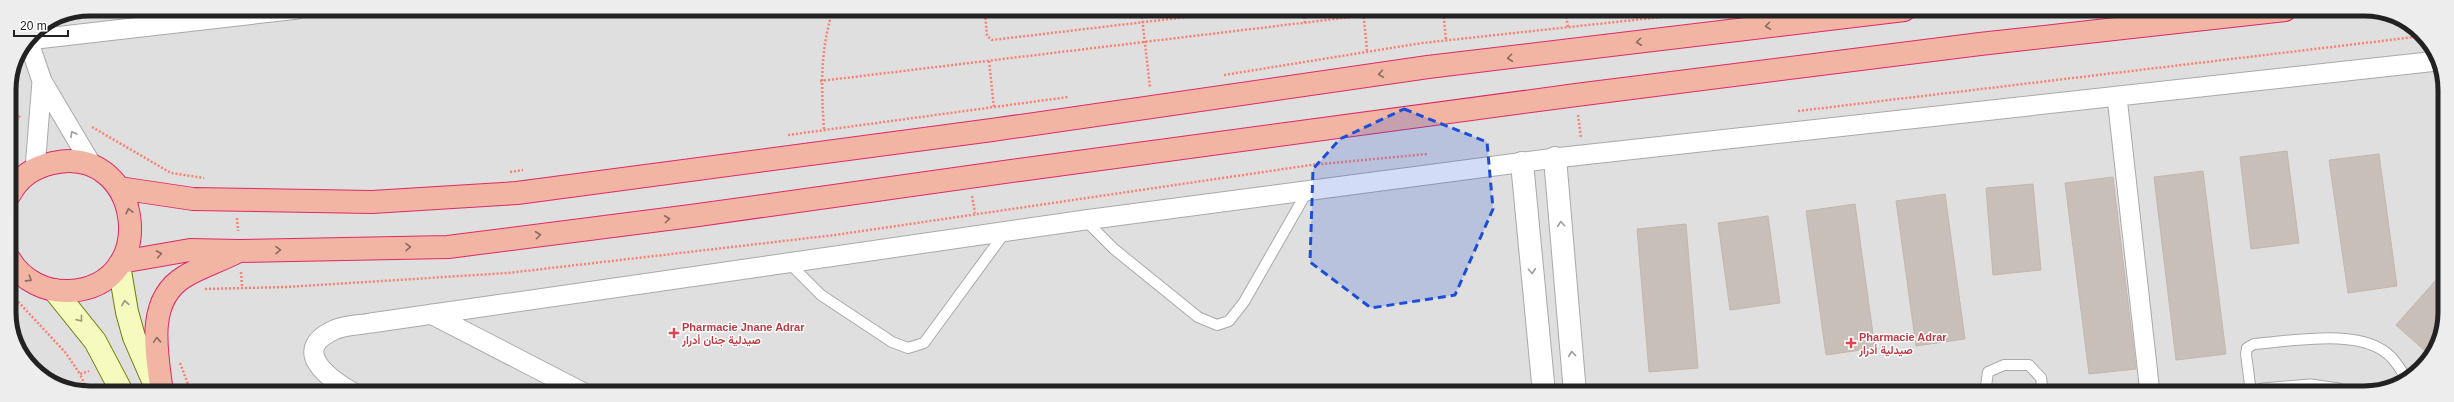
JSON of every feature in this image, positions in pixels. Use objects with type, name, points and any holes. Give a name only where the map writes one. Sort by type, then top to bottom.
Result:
[{"type":"highway","points":[[119,188],[193,199],[357,202],[438,199],[510,194],[977,132],[1428,67],[1854,16]]},
{"type":"highway","points":[[120,264],[190,250],[239,251],[448,247],[691,216],[1576,95],[1980,44],[2231,16]]},
{"type":"highway","points":[[16,268],[31,282],[54,290],[78,290],[90,287],[101,282],[120,264],[130,242],[131,219],[125,198],[119,188],[106,175],[93,167],[69,162],[57,162],[19,181]]},
{"type":"highway","points":[[161,386],[156,338],[159,310],[165,296],[173,285],[184,277],[239,251]]},
{"type":"main road","points":[[120,264],[127,312],[134,337],[155,386]]},
{"type":"main road","points":[[54,290],[96,341],[119,386]]},
{"type":"street","points":[[37,39],[237,16]]},
{"type":"street","points":[[30,46],[42,81],[93,167]]},
{"type":"street","points":[[342,386],[331,380],[315,362],[314,354],[316,345],[322,338],[335,329],[431,314],[1085,220],[1555,158],[2432,61]]},
{"type":"street","points":[[19,181],[42,81]]},
{"type":"street","points":[[2117,97],[2149,386]]},
{"type":"street","points":[[1555,158],[1574,386]]},
{"type":"street","points":[[1522,163],[1543,386]]},
{"type":"street","points":[[431,314],[570,386]]},
{"type":"lane","points":[[1085,220],[1114,249],[1198,317],[1217,325],[1229,321],[1244,302],[1308,190]]},
{"type":"lane","points":[[788,262],[821,295],[892,342],[908,348],[924,343],[1006,231]]},
{"type":"lane","points":[[2250,386],[2246,354],[2247,348],[2254,344],[2330,339],[2361,341],[2374,345],[2391,356],[2404,375]]},
{"type":"lane","points":[[1986,386],[1988,372],[2004,365],[2029,365],[2041,378],[2042,386]]},
{"type":"path","points":[[824,130],[820,81],[824,43],[831,16]]},
{"type":"path","points":[[984,16],[987,36],[992,40],[1198,16]]},
{"type":"path","points":[[1142,16],[1150,87]]},
{"type":"path","points":[[1304,16],[1304,23]]},
{"type":"path","points":[[820,81],[1363,16],[1367,51]]},
{"type":"path","points":[[1444,16],[1446,40]]},
{"type":"path","points":[[1220,75],[1367,51],[1446,40],[1670,16]]},
{"type":"path","points":[[1142,88],[1158,86]]},
{"type":"path","points":[[785,136],[1072,96]]},
{"type":"path","points":[[89,125],[104,136],[171,173],[207,178]]},
{"type":"path","points":[[502,173],[525,170]]},
{"type":"path","points":[[16,299],[60,347],[80,374]]},
{"type":"highlighted area","points":[[1404,109],[1487,142],[1493,209],[1455,295],[1371,308],[1310,262],[1313,169],[1340,139]]},
{"type":"shaded area","points":[[80,17],[2378,17],[2397,24],[2413,34],[2428,53],[2437,76],[2437,326],[2426,353],[2413,368],[2405,374],[2388,382],[2369,386],[76,385],[49,374],[31,357],[26,349],[17,326],[16,90],[17,76],[24,57],[31,45],[49,28],[66,20]]},
{"type":"building","points":[[2287,151],[2299,243],[2251,249],[2240,157]]},
{"type":"building","points":[[2379,154],[2397,286],[2348,293],[2329,160]]},
{"type":"building","points":[[2203,171],[2226,354],[2176,360],[2154,177]]},
{"type":"building","points":[[2113,177],[2136,369],[2089,374],[2065,183]]},
{"type":"building","points":[[2033,184],[2041,270],[1993,275],[1986,188]]},
{"type":"building","points":[[1945,194],[1965,339],[1916,346],[1896,201]]},
{"type":"building","points":[[1855,204],[1875,348],[1826,355],[1806,211]]},
{"type":"building","points":[[1768,216],[1780,303],[1730,310],[1718,223]]},
{"type":"building","points":[[1686,224],[1698,368],[1649,372],[1637,229]]},
{"type":"building","points":[[2438,278],[2437,326],[2429,346],[2425,351],[2396,325]]},
{"type":"place","name":"Pharmacie Jnane Adrar صيدلية جنان أدرار","points":[[674,333]]},
{"type":"place","name":"Pharmacie Adrar صيدلية أدرار","points":[[1851,343]]}]
